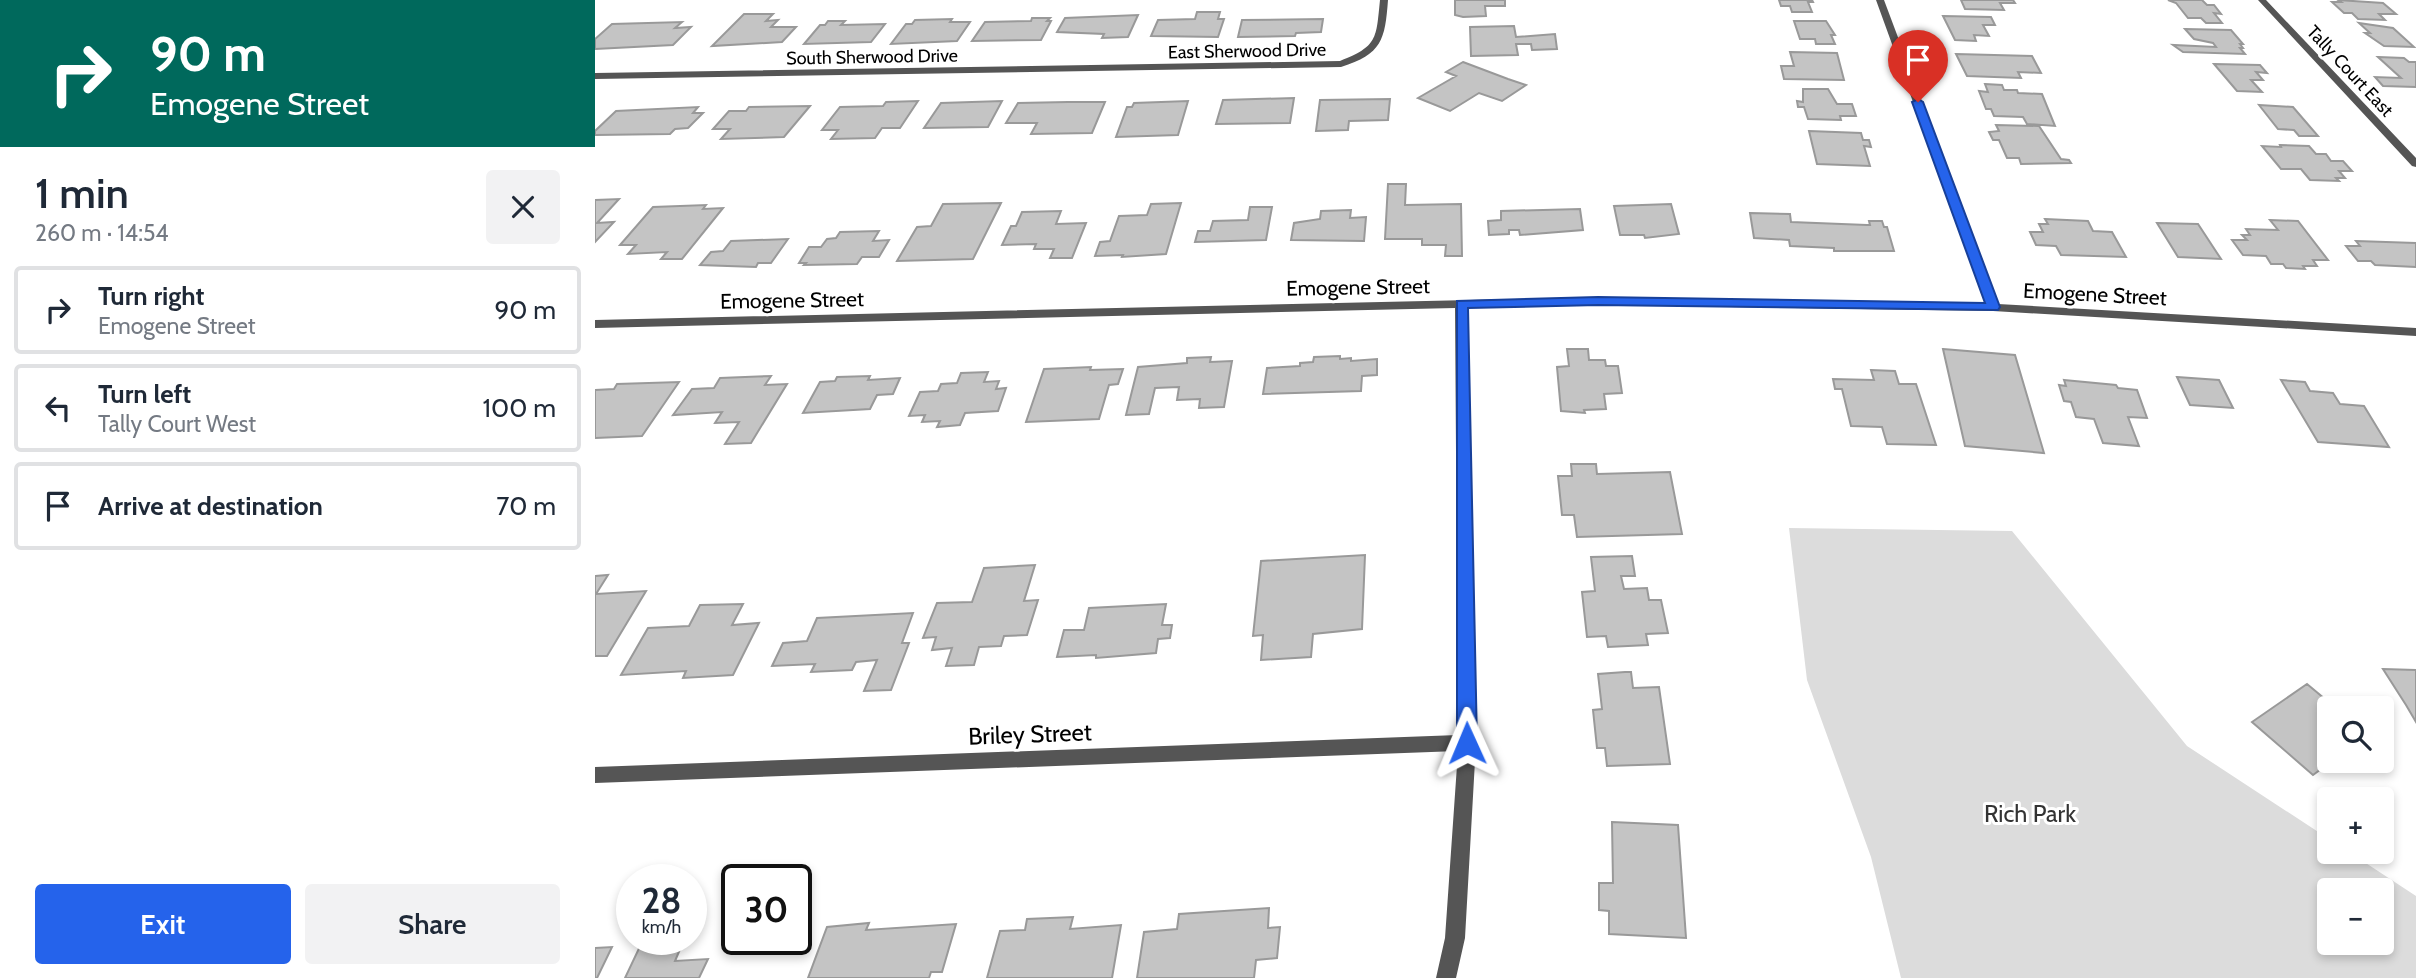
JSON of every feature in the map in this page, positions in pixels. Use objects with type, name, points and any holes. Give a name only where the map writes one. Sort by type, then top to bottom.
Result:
[{"type":"street","name":"East Sherwood Drive","points":[[1150,68],[1341,64],[1369,53],[1381,36],[1384,0]]},
{"type":"street","points":[[1880,0],[1993,307]]},
{"type":"street","name":"Tally Court East","points":[[2262,0],[2416,164]]},
{"type":"street","name":"South Sherwood Drive","points":[[595,76],[1150,68]]},
{"type":"street","name":"Emogene Street","points":[[595,324],[1598,301],[1993,307],[2416,331]]},
{"type":"street","points":[[1447,978],[1455,938],[1467,743],[1461,304]]},
{"type":"street","name":"Briley Street","points":[[595,775],[1467,743]]},
{"type":"green space","name":"Rich Park","points":[[1789,528],[2012,531],[2187,746],[2317,831],[2317,864],[2367,864],[2389,878],[2317,878],[2317,955],[2394,955],[2394,882],[2416,896],[2416,978],[1901,978],[1871,857],[1807,680]]},
{"type":"building","points":[[1455,0],[1505,0],[1505,6],[1485,6],[1486,16],[1463,17],[1455,15]]},
{"type":"building","points":[[1779,0],[1812,0],[1813,2],[1808,2],[1812,12],[1792,12],[1790,6],[1781,6]]},
{"type":"building","points":[[1961,0],[2013,0],[2015,3],[2000,3],[2004,10],[1965,9]]},
{"type":"building","points":[[2168,0],[2202,0],[2207,5],[2214,5],[2221,14],[2214,13],[2222,23],[2206,23],[2201,18],[2188,18],[2176,3]]},
{"type":"building","points":[[2338,0],[2383,3],[2396,14],[2379,14],[2385,20],[2358,19],[2352,13],[2344,13],[2332,2],[2341,2]]},
{"type":"building","points":[[1197,12],[1220,12],[1218,19],[1224,19],[1218,37],[1151,36],[1158,20],[1195,19]]},
{"type":"building","points":[[744,14],[773,14],[766,21],[778,20],[771,27],[796,27],[782,42],[712,46]]},
{"type":"building","points":[[1138,15],[1128,37],[1102,38],[1104,34],[1057,32],[1065,18]]},
{"type":"building","points":[[1943,16],[1991,17],[1995,25],[1983,25],[1989,36],[1974,35],[1976,41],[1955,40]]},
{"type":"building","points":[[1032,18],[1050,18],[1041,40],[972,41],[985,22],[1031,21]]},
{"type":"building","points":[[952,19],[950,22],[970,22],[957,41],[891,44],[906,24],[912,24],[915,20]]},
{"type":"building","points":[[1323,19],[1321,32],[1296,33],[1295,36],[1238,37],[1242,20]]},
{"type":"building","points":[[828,21],[845,21],[841,25],[885,24],[871,42],[804,44],[820,25],[825,25]]},
{"type":"building","points":[[1794,21],[1826,21],[1835,35],[1831,35],[1835,44],[1816,44],[1815,39],[1800,39]]},
{"type":"building","points":[[682,22],[675,28],[691,27],[673,45],[595,49],[595,39],[612,24]]},
{"type":"building","points":[[2359,23],[2393,28],[2414,47],[2384,46],[2365,33],[2370,33]]},
{"type":"building","points":[[1514,26],[1516,37],[1555,34],[1557,49],[1532,50],[1531,44],[1516,44],[1518,55],[1471,56],[1470,27]]},
{"type":"building","points":[[2185,29],[2231,30],[2243,44],[2240,44],[2243,48],[2240,48],[2245,54],[2183,52],[2173,45],[2216,47],[2213,43],[2194,39]]},
{"type":"building","points":[[1790,52],[1837,53],[1844,80],[1784,79],[1781,66],[1794,66]]},
{"type":"building","points":[[1956,54],[2032,56],[2041,73],[2018,72],[2021,78],[1967,76]]},
{"type":"building","points":[[2378,57],[2404,58],[2409,62],[2416,62],[2416,87],[2383,86],[2375,77],[2401,78]]},
{"type":"building","points":[[1463,62],[1526,85],[1502,101],[1479,93],[1450,111],[1418,98],[1456,76],[1446,72]]},
{"type":"building","points":[[2214,64],[2260,65],[2267,73],[2256,72],[2263,80],[2251,80],[2262,92],[2237,91]]},
{"type":"building","points":[[1985,84],[2002,85],[2004,90],[2017,90],[2018,93],[2042,94],[2055,126],[2027,124],[2023,117],[1994,116],[1991,109],[1986,109],[1979,91],[1988,92]]},
{"type":"building","points":[[1803,89],[1828,89],[1837,104],[1852,104],[1856,116],[1840,116],[1841,120],[1808,119],[1804,107],[1798,107],[1797,101],[1803,102]]},
{"type":"building","points":[[1294,98],[1290,123],[1216,124],[1223,100]]},
{"type":"building","points":[[1390,99],[1388,120],[1349,121],[1348,130],[1316,131],[1320,100]]},
{"type":"building","points":[[918,101],[900,128],[882,128],[875,138],[831,139],[838,130],[822,130],[840,107],[883,106],[886,102]]},
{"type":"building","points":[[1002,101],[988,127],[924,128],[941,103]]},
{"type":"building","points":[[1188,101],[1178,135],[1116,137],[1127,107],[1132,107],[1134,103]]},
{"type":"building","points":[[1105,102],[1092,133],[1031,134],[1037,123],[1006,123],[1018,103]]},
{"type":"building","points":[[2259,105],[2293,107],[2318,136],[2299,136],[2294,130],[2278,129]]},
{"type":"building","points":[[810,106],[784,137],[721,139],[730,129],[713,129],[729,111],[746,111],[749,107]]},
{"type":"building","points":[[698,107],[693,113],[703,113],[688,128],[675,129],[670,134],[595,135],[595,131],[616,111]]},
{"type":"building","points":[[1996,125],[2039,126],[2061,159],[2071,163],[2021,164],[2019,158],[2007,158],[1999,140],[1993,140],[1989,132],[1999,131]]},
{"type":"building","points":[[1809,131],[1861,133],[1863,140],[1869,140],[1871,147],[1864,146],[1870,166],[1817,164]]},
{"type":"building","points":[[2280,145],[2309,146],[2316,154],[2326,154],[2331,161],[2343,161],[2352,171],[2339,171],[2345,178],[2336,178],[2339,181],[2310,180],[2301,169],[2281,169],[2262,146],[2281,147]]},
{"type":"building","points":[[1388,184],[1406,184],[1405,205],[1461,204],[1462,256],[1445,256],[1446,245],[1422,245],[1422,239],[1385,239]]},
{"type":"building","points":[[619,199],[597,223],[614,222],[595,242],[595,200]]},
{"type":"building","points":[[1001,203],[973,259],[897,261],[917,227],[931,226],[943,204]]},
{"type":"building","points":[[1181,203],[1166,254],[1095,256],[1100,242],[1110,241],[1119,216],[1147,215],[1151,204]]},
{"type":"building","points":[[1671,204],[1679,234],[1645,238],[1644,235],[1620,235],[1614,206]]},
{"type":"building","points":[[706,205],[703,209],[723,208],[682,259],[661,259],[667,252],[628,254],[636,245],[620,245],[653,207]]},
{"type":"building","points":[[1250,207],[1272,207],[1266,240],[1195,242],[1198,231],[1210,231],[1213,221],[1248,220]]},
{"type":"building","points":[[1580,209],[1583,230],[1520,235],[1519,230],[1509,230],[1509,234],[1489,235],[1488,221],[1501,220],[1501,211]]},
{"type":"building","points":[[1351,210],[1350,218],[1366,217],[1364,241],[1291,240],[1294,223],[1320,219],[1321,211]]},
{"type":"building","points":[[1061,211],[1056,224],[1086,223],[1072,258],[1050,258],[1054,249],[1034,249],[1036,244],[1002,245],[1011,226],[1016,226],[1022,212]]},
{"type":"building","points":[[1750,213],[1790,214],[1791,222],[1870,225],[1869,221],[1882,221],[1884,227],[1887,227],[1894,251],[1834,251],[1834,248],[1790,246],[1789,240],[1754,238]]},
{"type":"building","points":[[2045,219],[2088,221],[2093,231],[2112,232],[2126,257],[2061,255],[2056,246],[2036,245],[2030,232],[2043,232],[2039,224],[2048,224]]},
{"type":"building","points":[[2270,220],[2298,221],[2328,260],[2313,260],[2317,266],[2303,266],[2305,269],[2286,268],[2283,264],[2271,264],[2266,256],[2243,255],[2232,240],[2247,240],[2242,235],[2250,235],[2246,229],[2278,230]]},
{"type":"building","points":[[2157,223],[2198,224],[2221,259],[2178,257]]},
{"type":"building","points":[[879,231],[873,241],[889,240],[879,257],[862,257],[857,264],[799,263],[809,247],[821,247],[827,239],[836,238],[840,232]]},
{"type":"building","points":[[788,239],[771,263],[758,263],[756,267],[700,265],[711,252],[723,251],[731,241]]},
{"type":"building","points":[[2356,241],[2416,243],[2416,267],[2375,265],[2371,261],[2358,261],[2346,246],[2360,246]]},
{"type":"building","points":[[1567,349],[1588,349],[1589,360],[1605,360],[1606,366],[1618,366],[1622,393],[1604,394],[1606,409],[1584,410],[1585,413],[1561,411],[1557,367],[1569,366]]},
{"type":"building","points":[[1943,349],[2015,355],[2044,453],[1965,446]]},
{"type":"building","points":[[1340,356],[1340,359],[1351,358],[1351,361],[1377,359],[1377,375],[1362,376],[1361,391],[1263,394],[1267,368],[1300,366],[1300,363],[1313,362],[1314,357]]},
{"type":"building","points":[[1211,357],[1210,362],[1232,361],[1224,407],[1199,408],[1200,399],[1177,400],[1179,387],[1155,388],[1149,414],[1126,415],[1138,367],[1187,363],[1187,358]]},
{"type":"building","points":[[1091,367],[1090,370],[1123,369],[1118,384],[1109,385],[1099,419],[1026,422],[1044,369]]},
{"type":"building","points":[[1871,370],[1895,371],[1899,384],[1916,384],[1936,445],[1887,444],[1882,427],[1851,426],[1842,389],[1835,389],[1833,379],[1874,380]]},
{"type":"building","points":[[988,372],[984,382],[999,381],[996,389],[1006,388],[998,411],[965,413],[960,425],[937,427],[940,421],[922,422],[925,415],[909,416],[920,392],[938,391],[941,384],[957,383],[961,373]]},
{"type":"building","points":[[771,376],[765,385],[787,384],[751,443],[725,444],[739,422],[715,423],[722,412],[673,415],[692,389],[714,388],[720,378]]},
{"type":"building","points":[[870,376],[868,380],[900,378],[893,394],[877,395],[870,409],[803,413],[820,382],[835,381],[837,377]]},
{"type":"building","points":[[2177,377],[2219,380],[2233,408],[2190,405]]},
{"type":"building","points":[[2064,380],[2116,385],[2118,388],[2137,390],[2147,418],[2128,417],[2139,446],[2103,443],[2094,419],[2076,417],[2071,402],[2064,401],[2059,385],[2066,386]]},
{"type":"building","points":[[2281,380],[2305,382],[2310,391],[2333,393],[2340,404],[2364,406],[2389,447],[2318,442]]},
{"type":"building","points":[[679,382],[642,436],[595,438],[595,390],[614,389],[617,384]]},
{"type":"building","points":[[1571,464],[1596,464],[1597,474],[1670,472],[1682,534],[1577,537],[1574,515],[1562,515],[1558,476],[1572,476]]},
{"type":"building","points":[[1365,555],[1362,629],[1313,634],[1311,657],[1261,660],[1263,635],[1253,636],[1261,561]]},
{"type":"building","points":[[1632,556],[1635,576],[1621,576],[1624,589],[1647,588],[1649,600],[1661,600],[1668,633],[1646,634],[1648,645],[1608,647],[1606,636],[1587,637],[1582,592],[1595,591],[1591,557]]},
{"type":"building","points":[[1035,565],[1024,601],[1038,600],[1027,635],[1004,636],[1001,646],[979,647],[974,665],[946,666],[952,648],[932,650],[936,637],[923,638],[937,603],[972,602],[984,568]]},
{"type":"building","points":[[608,575],[596,594],[646,591],[607,656],[595,656],[595,576]]},
{"type":"building","points":[[743,604],[732,625],[759,623],[733,675],[683,678],[686,671],[621,675],[648,628],[689,626],[700,605]]},
{"type":"building","points":[[1166,604],[1162,625],[1172,625],[1170,638],[1158,639],[1156,653],[1096,658],[1096,655],[1057,657],[1064,630],[1084,630],[1089,608]]},
{"type":"building","points":[[913,613],[902,643],[909,643],[891,690],[864,691],[877,660],[856,662],[852,670],[811,672],[815,664],[772,666],[783,643],[807,641],[817,618]]},
{"type":"building","points":[[2383,669],[2416,670],[2416,722],[2406,705]]},
{"type":"building","points":[[1631,672],[1633,688],[1659,687],[1670,764],[1607,766],[1605,748],[1597,748],[1593,710],[1602,709],[1598,674]]},
{"type":"building","points":[[2307,684],[2321,696],[2317,696],[2317,772],[2313,775],[2252,722]]},
{"type":"building","points":[[1612,822],[1678,825],[1686,938],[1609,934],[1609,911],[1599,910],[1599,883],[1613,883]]},
{"type":"building","points":[[1269,908],[1268,928],[1280,927],[1277,958],[1256,960],[1254,978],[1137,978],[1144,932],[1177,929],[1179,914]]},
{"type":"building","points":[[1073,917],[1070,929],[1121,925],[1112,978],[987,978],[1000,931],[1025,930],[1027,919]]},
{"type":"building","points":[[869,923],[866,930],[956,924],[942,972],[931,972],[929,978],[808,978],[827,927]]},
{"type":"building","points":[[612,947],[597,978],[595,978],[595,948]]},
{"type":"building","points":[[636,955],[678,955],[675,961],[708,959],[699,978],[625,978]]},
{"type":"route","points":[[1467,743],[1461,304],[1598,301],[1777,302],[1993,307],[1918,102]]}]
